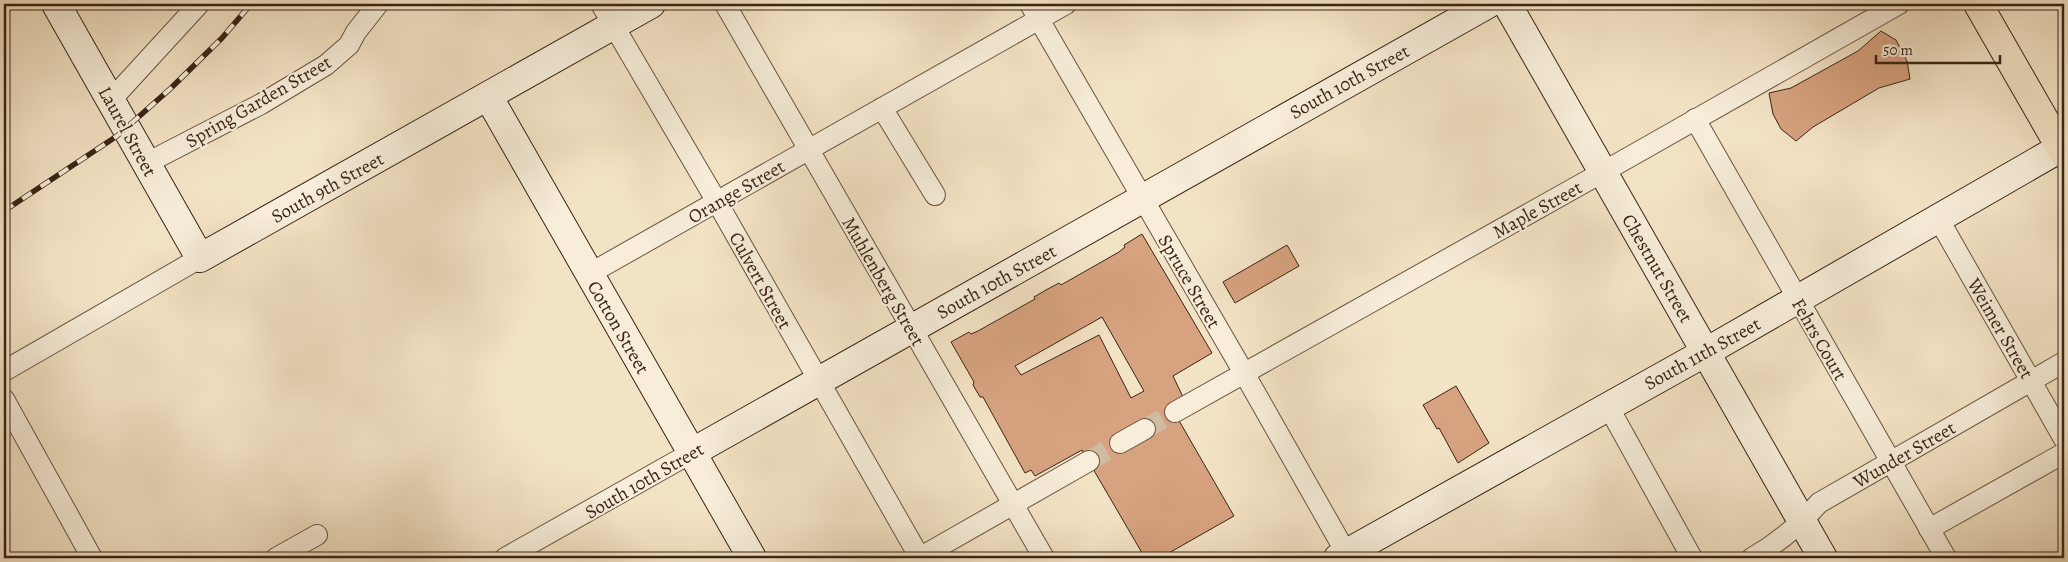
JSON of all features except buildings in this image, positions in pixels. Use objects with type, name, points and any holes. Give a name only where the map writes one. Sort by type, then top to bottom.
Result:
[{"type":"main road","points":[[1978,4],[2063,149]]},
{"type":"street","name":"Laurel Street","points":[[56,4],[200,258]]},
{"type":"street","points":[[111,100],[198,4]]},
{"type":"street","name":"Spring Garden Street","points":[[147,164],[261,104],[326,64],[349,45],[356,32],[378,4]]},
{"type":"street","name":"South 9th Street","points":[[4,371],[488,96],[607,14],[652,4]]},
{"type":"street","name":"Muhlenberg Street","points":[[725,4],[1044,558]]},
{"type":"street","name":"Orange Street","points":[[589,274],[882,108],[1035,11],[1066,4]]},
{"type":"street","name":"South 10th Street","points":[[505,558],[1488,4]]},
{"type":"street","name":"Chestnut Street","points":[[1507,4],[1823,558]]},
{"type":"street","name":"Maple Street","points":[[1174,412],[1899,4]]},
{"type":"street","name":"Spruce Street","points":[[1035,11],[1244,372],[1345,557]]},
{"type":"street","name":"Culvert Street","points":[[607,14],[717,202],[920,558]]},
{"type":"street","name":"Cotton Street","points":[[488,96],[752,558]]},
{"type":"street","points":[[882,108],[935,195]]},
{"type":"street","name":"Fehrs Court","points":[[1695,119],[1946,558]]},
{"type":"street","name":"South 11th Street","points":[[1345,557],[1938,218],[2063,149]]},
{"type":"street","name":"Weimer Street","points":[[1938,218],[2064,439]]},
{"type":"street","name":"Wunder Street","points":[[1752,558],[1774,545],[1802,522],[1819,503],[2064,362]]},
{"type":"street","points":[[4,399],[92,558]]},
{"type":"street","points":[[1608,406],[1692,558]]},
{"type":"street","points":[[1120,443],[1145,429]]},
{"type":"street","points":[[1929,529],[2064,453]]},
{"type":"street","points":[[920,558],[1089,461]]},
{"type":"street","points":[[276,558],[317,535]]},
{"type":"tunnel","points":[[1145,429],[1175,412]]},
{"type":"tunnel","points":[[1089,461],[1120,443]]},
{"type":"railway","points":[[4,211],[117,136],[170,89],[222,38],[251,4]]}]
